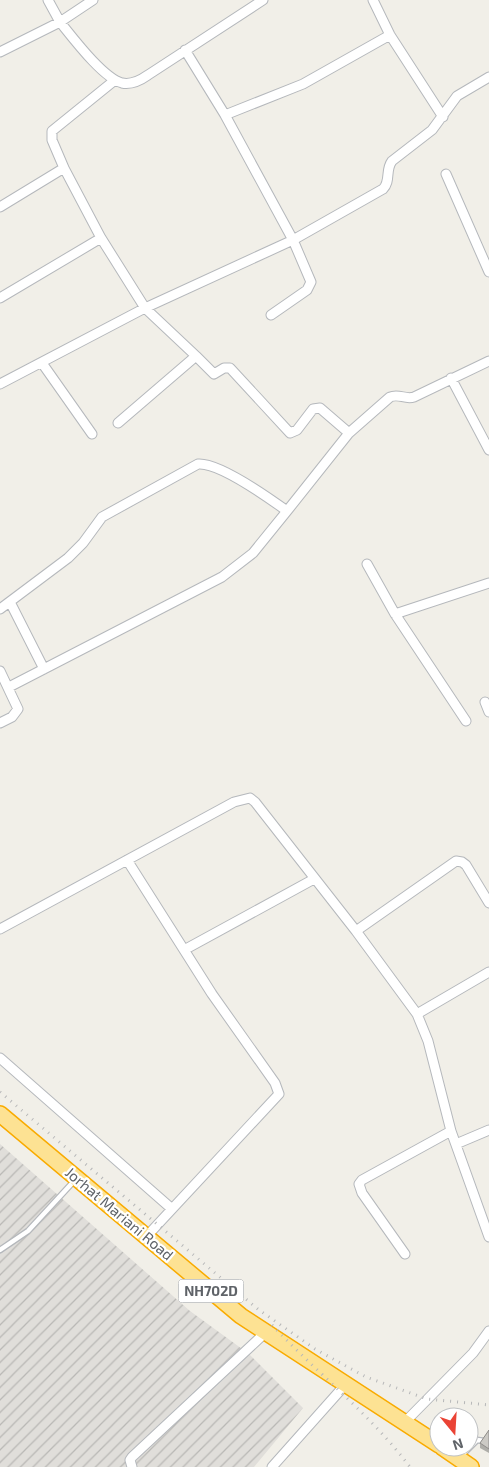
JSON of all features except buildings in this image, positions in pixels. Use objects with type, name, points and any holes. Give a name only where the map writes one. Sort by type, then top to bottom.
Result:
[{"type":"highway","name":"Jorhat Mariani Road","points":[[0,1114],[241,1316],[429,1439]]},
{"type":"street","points":[[48,0],[60,22],[80,48],[115,80],[123,83],[140,80],[263,0]]},
{"type":"street","points":[[0,52],[60,22],[93,0]]},
{"type":"street","points":[[373,0],[390,35],[444,117]]},
{"type":"street","points":[[225,115],[303,84],[390,35]]},
{"type":"street","points":[[185,50],[225,115],[293,240],[309,277],[311,286],[271,315]]},
{"type":"street","points":[[0,384],[146,308],[293,240],[383,189],[388,182],[388,167],[392,161],[432,130],[444,117],[457,96],[489,77]]},
{"type":"street","points":[[115,80],[52,131],[52,140],[64,168],[101,238],[146,308],[214,374],[224,368],[230,368],[290,433],[297,430],[317,407],[349,433]]},
{"type":"street","points":[[0,207],[64,168]]},
{"type":"street","points":[[446,174],[489,272]]},
{"type":"street","points":[[0,298],[101,238]]},
{"type":"street","points":[[118,423],[196,356]]},
{"type":"street","points":[[9,687],[222,577],[253,553],[349,433],[390,397],[396,395],[414,398],[451,378],[489,361]]},
{"type":"street","points":[[42,363],[92,434]]},
{"type":"street","points":[[451,378],[489,450]]},
{"type":"street","points":[[0,609],[74,553],[102,516],[198,464],[205,464],[215,468],[261,493],[287,511]]},
{"type":"street","points":[[367,564],[395,614],[466,721]]},
{"type":"street","points":[[395,614],[489,583]]},
{"type":"street","points":[[10,602],[44,669]]},
{"type":"street","points":[[0,671],[18,708],[12,717],[0,723]]},
{"type":"street","points":[[485,702],[489,712]]},
{"type":"street","points":[[0,928],[234,802],[250,798],[356,931],[416,1014],[428,1041],[451,1131],[489,1237]]},
{"type":"street","points":[[127,860],[212,994],[275,1083],[279,1094],[146,1237]]},
{"type":"street","points":[[356,931],[456,861],[462,862],[466,866],[489,904]]},
{"type":"street","points":[[184,950],[314,879]]},
{"type":"street","points":[[416,1014],[489,972]]},
{"type":"street","points":[[0,1058],[172,1209]]},
{"type":"street","points":[[456,1144],[489,1130]]},
{"type":"street","points":[[405,1254],[362,1193],[359,1184],[362,1180],[451,1131]]},
{"type":"street","points":[[132,1467],[130,1460],[132,1457],[265,1332]]},
{"type":"street","points":[[404,1424],[473,1353],[489,1332]]},
{"type":"street","points":[[272,1467],[345,1385]]},
{"type":"lane","points":[[0,1250],[28,1231],[76,1179]]},
{"type":"lane","points":[[465,1463],[477,1440],[484,1441]]},
{"type":"shaded area","points":[[0,1144],[190,1311],[249,1354],[303,1408],[254,1467],[0,1467]]},
{"type":"railway","points":[[0,1092],[259,1310],[315,1349],[366,1377],[427,1399],[489,1405]]},
{"type":"railway","points":[[272,1325],[361,1411],[410,1467]]}]
